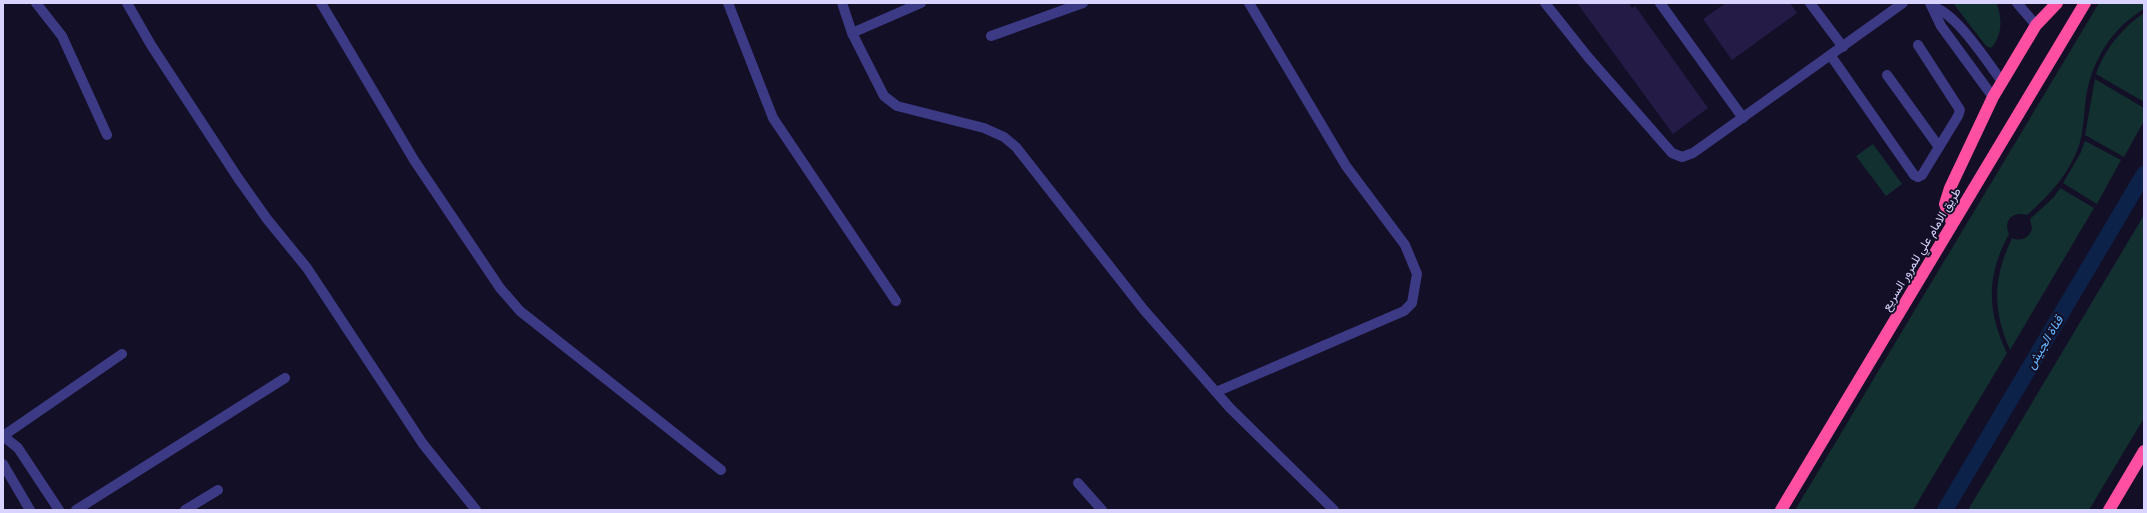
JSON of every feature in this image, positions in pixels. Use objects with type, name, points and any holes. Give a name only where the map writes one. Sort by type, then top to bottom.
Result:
[{"type":"highway","points":[[1952,223],[1945,204],[1950,188],[1992,97],[2036,25],[2057,3]]},
{"type":"highway","name":"طريق الامام علي للمرور السريع","points":[[1781,510],[2085,3]]},
{"type":"highway","points":[[2109,510],[2144,452]]},
{"type":"street","points":[[36,3],[62,36],[107,135]]},
{"type":"street","points":[[127,3],[151,45],[238,178],[267,219],[307,268],[423,444],[476,510]]},
{"type":"street","points":[[321,3],[414,160],[500,288],[520,310],[722,470]]},
{"type":"street","points":[[728,3],[773,118],[896,301]]},
{"type":"street","points":[[842,3],[852,34],[884,96],[897,106],[984,128],[1004,137],[1016,148],[1144,310],[1216,392],[1334,510]]},
{"type":"street","points":[[852,34],[921,3]]},
{"type":"street","points":[[991,36],[1083,3]]},
{"type":"street","points":[[1216,392],[1404,310],[1412,303],[1417,274],[1405,245],[1346,166],[1249,3]]},
{"type":"street","points":[[1545,3],[1588,57],[1672,153],[1682,157],[1688,156],[1743,118],[1903,3]]},
{"type":"street","points":[[1660,3],[1743,118]]},
{"type":"street","points":[[1810,3],[1843,47]]},
{"type":"street","points":[[2017,3],[2036,25]]},
{"type":"street","points":[[1931,5],[1940,9],[1952,18],[2002,80]]},
{"type":"street","points":[[1931,5],[1941,26],[1992,97]]},
{"type":"street","points":[[1830,56],[1916,177],[1922,175],[1960,110],[1918,45]]},
{"type":"street","points":[[1887,75],[1939,147]]},
{"type":"street","points":[[59,510],[18,448],[3,436],[122,354]]},
{"type":"street","points":[[76,510],[285,378]]},
{"type":"street","points":[[3,464],[30,510]]},
{"type":"street","points":[[1078,483],[1102,510]]},
{"type":"street","points":[[185,510],[218,490]]},
{"type":"green space","points":[[1953,3],[1996,3],[2000,15],[2000,27],[1995,43],[1991,48],[1986,46]]},
{"type":"green space","points":[[2099,3],[2144,3],[2144,9],[2113,35],[2105,46],[2093,70],[2086,97],[2080,142],[2065,173],[2052,191],[2027,215],[2017,214],[2008,221],[2007,229],[2009,234],[2001,249],[1996,265],[1992,294],[1996,323],[2000,338],[2007,353],[1913,510],[1795,510]]},
{"type":"green space","points":[[2144,13],[2144,102],[2096,74],[2104,56],[2115,40],[2129,25]]},
{"type":"green space","points":[[2095,79],[2144,108],[2144,121],[2124,157],[2085,135]]},
{"type":"green space","points":[[2085,141],[2121,160],[2097,204],[2063,183],[2080,154]]},
{"type":"green space","points":[[1873,144],[1902,184],[1886,196],[1856,156]]},
{"type":"green space","points":[[2060,188],[2094,208],[2010,350],[2000,321],[1998,307],[1998,280],[2001,267],[2012,238],[2019,240],[2027,237],[2032,228],[2030,219],[2054,197]]},
{"type":"green space","points":[[2144,215],[2144,418],[2089,510],[1968,510]]},
{"type":"building","points":[[1577,3],[1628,3],[1632,8],[1635,6],[1708,108],[1673,134]]},
{"type":"building","points":[[1726,3],[1790,3],[1797,13],[1732,60],[1703,19]]},
{"type":"waterway","name":"قناة الجيش","points":[[1945,510],[2144,174]]}]
